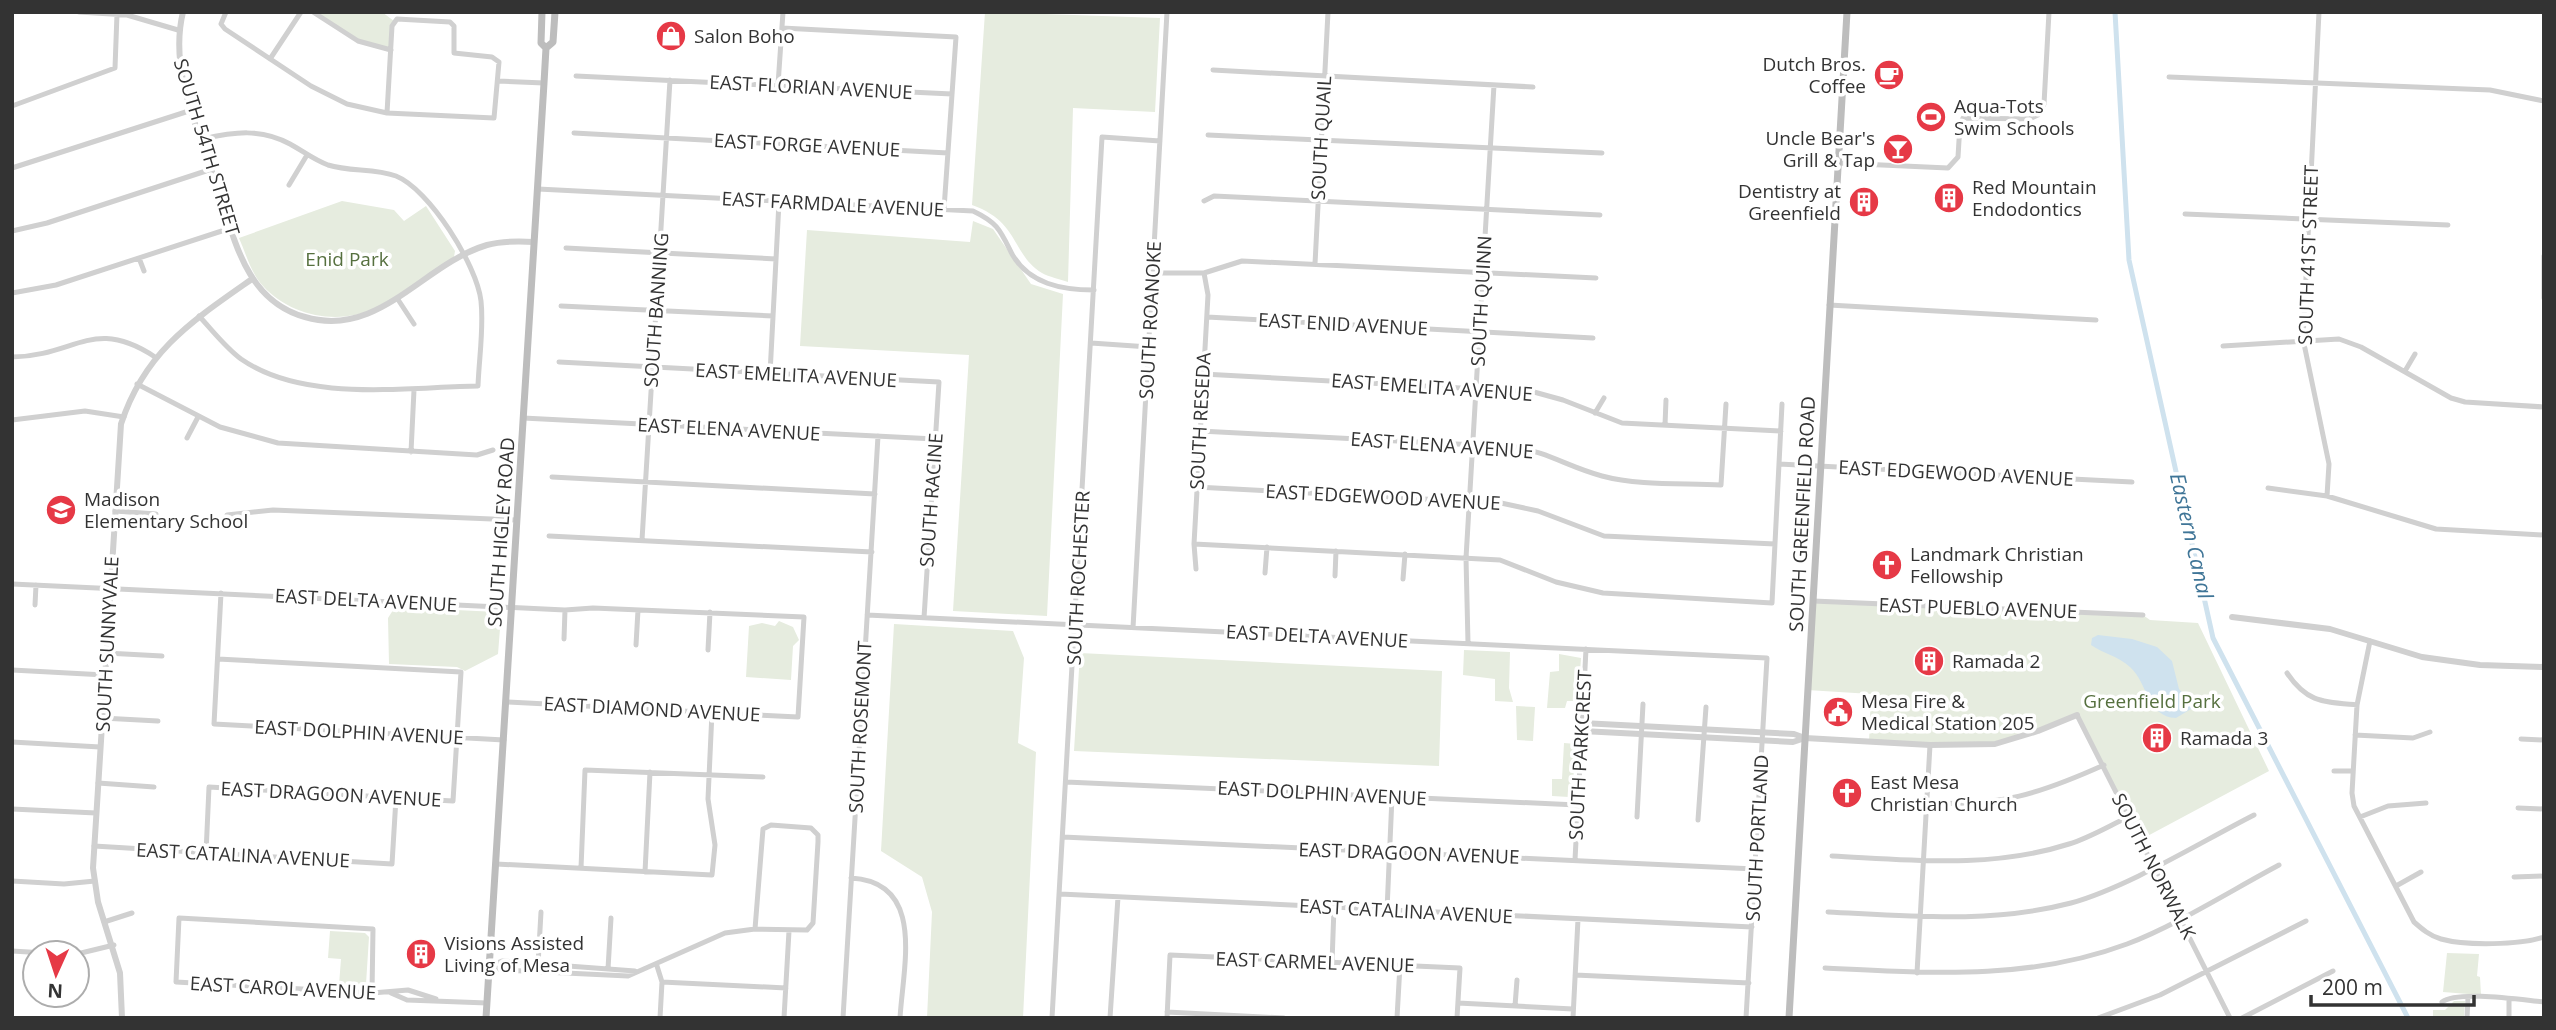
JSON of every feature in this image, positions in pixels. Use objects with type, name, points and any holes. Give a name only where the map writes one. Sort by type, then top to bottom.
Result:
[{"type":"main road","name":"SOUTH HIGLEY ROAD","points":[[542,12],[541,43],[546,48]]},
{"type":"main road","name":"SOUTH HIGLEY ROAD","points":[[486,1018],[546,48],[553,41],[555,12]]},
{"type":"main road","name":"SOUTH GREENFIELD ROAD","points":[[1789,1018],[1847,12]]},
{"type":"street","points":[[79,12],[117,14],[178,30]]},
{"type":"street","name":"SOUTH 54TH STREET","points":[[183,12],[178,30],[180,66],[240,258],[252,279]]},
{"type":"street","points":[[226,12],[220,24],[330,97],[366,110],[387,113],[494,118],[497,60],[454,53],[455,30],[450,22],[394,21],[387,113]]},
{"type":"street","points":[[270,59],[301,12]]},
{"type":"street","points":[[313,12],[358,41],[391,50]]},
{"type":"street","points":[[778,85],[783,12]]},
{"type":"street","name":"SOUTH ROANOKE","points":[[1133,628],[1167,12]]},
{"type":"street","name":"SOUTH QUAIL","points":[[1315,264],[1328,12]]},
{"type":"street","points":[[1838,163],[1948,168],[1958,157],[1960,124],[1963,118],[2029,119],[2038,116],[2044,103],[2049,12]]},
{"type":"street","name":"SOUTH 41ST STREET","points":[[2319,12],[2303,339],[2329,464],[2327,496]]},
{"type":"street","points":[[12,106],[115,68],[117,14]]},
{"type":"street","points":[[782,28],[956,37],[944,209]]},
{"type":"street","points":[[1213,70],[1533,87]]},
{"type":"street","name":"EAST FLORIAN AVENUE","points":[[576,75],[952,94]]},
{"type":"street","points":[[2169,76],[2490,90],[2544,101]]},
{"type":"street","points":[[498,80],[544,83]]},
{"type":"street","name":"SOUTH BANNING","points":[[642,540],[670,80]]},
{"type":"street","name":"SOUTH QUINN","points":[[1468,643],[1466,558],[1494,85]]},
{"type":"street","points":[[12,168],[192,110]]},
{"type":"street","points":[[199,316],[239,358],[273,376],[308,384],[414,390],[478,386],[481,300],[474,275],[429,202],[408,183],[380,172],[341,169],[307,155],[275,137],[259,133],[235,132],[202,139]]},
{"type":"street","name":"EAST FORGE AVENUE","points":[[574,133],[948,153]]},
{"type":"street","points":[[1208,135],[1602,153]]},
{"type":"street","name":"SOUTH ROCHESTER","points":[[1052,1018],[1102,137],[1160,141]]},
{"type":"street","points":[[289,185],[307,155]]},
{"type":"street","points":[[12,231],[47,223],[212,169]]},
{"type":"street","name":"EAST FARMDALE AVENUE","points":[[538,189],[973,211],[992,220],[1004,234],[1013,256],[1030,275],[1054,286],[1094,290]]},
{"type":"street","points":[[1204,201],[1214,197],[1600,215]]},
{"type":"street","points":[[770,374],[779,202]]},
{"type":"street","points":[[2185,214],[2448,225]]},
{"type":"street","points":[[12,293],[56,285],[231,228]]},
{"type":"street","points":[[252,279],[279,305],[315,320],[337,322],[358,318],[397,299],[463,256],[501,242],[534,242]]},
{"type":"street","points":[[566,248],[776,259]]},
{"type":"street","points":[[2543,298],[2544,256]]},
{"type":"street","points":[[139,258],[144,271]]},
{"type":"street","points":[[1153,273],[1204,273],[1242,261],[1596,278]]},
{"type":"street","name":"SOUTH RESEDA","points":[[1196,569],[1196,487],[1208,288],[1204,273]]},
{"type":"street","name":"SOUTH SUNNYVALE","points":[[122,1018],[122,982],[95,881],[94,846],[115,511],[124,417],[137,384],[155,357],[199,316],[252,279]]},
{"type":"street","points":[[397,299],[414,324]]},
{"type":"street","points":[[1829,305],[2096,320]]},
{"type":"street","points":[[561,306],[773,316]]},
{"type":"street","name":"EAST ENID AVENUE","points":[[1207,317],[1593,338]]},
{"type":"street","points":[[12,358],[113,337],[138,346],[155,357]]},
{"type":"street","points":[[2222,346],[2303,339],[2339,339],[2353,343],[2451,398],[2465,402],[2544,407]]},
{"type":"street","points":[[1091,343],[1150,347]]},
{"type":"street","points":[[2405,371],[2414,354]]},
{"type":"street","name":"EAST EMELITA AVENUE","points":[[559,362],[939,382]]},
{"type":"street","name":"EAST EMELITA AVENUE","points":[[1203,374],[1534,392],[1622,423],[1781,431]]},
{"type":"street","name":"SOUTH RACINE","points":[[924,618],[939,382]]},
{"type":"street","points":[[137,384],[198,417],[249,436],[278,443],[477,455],[493,450]]},
{"type":"street","points":[[411,452],[414,390]]},
{"type":"street","points":[[1595,412],[1604,398]]},
{"type":"street","points":[[1665,425],[1666,400]]},
{"type":"street","points":[[1725,428],[1727,404]]},
{"type":"street","points":[[1194,544],[1512,562],[1556,582],[1603,593],[1772,603],[1782,404]]},
{"type":"street","points":[[12,420],[85,411],[124,417]]},
{"type":"street","points":[[187,438],[198,417]]},
{"type":"street","name":"EAST ELENA AVENUE","points":[[523,418],[935,439]]},
{"type":"street","name":"EAST ELENA AVENUE","points":[[1200,431],[1473,444],[1533,450],[1617,480],[1721,485],[1725,428]]},
{"type":"street","name":"SOUTH ROSEMONT","points":[[843,1018],[878,436]]},
{"type":"street","name":"EAST EDGEWOOD AVENUE","points":[[1779,464],[2132,482]]},
{"type":"street","points":[[552,477],[875,494]]},
{"type":"street","name":"EAST EDGEWOOD AVENUE","points":[[1196,487],[1469,500],[1522,506],[1605,536],[1775,544]]},
{"type":"street","points":[[2268,488],[2327,496],[2436,529],[2544,535]]},
{"type":"street","points":[[228,515],[242,511],[272,510],[517,520]]},
{"type":"street","points":[[115,511],[156,514]]},
{"type":"street","points":[[549,536],[872,552]]},
{"type":"street","points":[[1265,573],[1267,547]]},
{"type":"street","points":[[1335,576],[1336,551]]},
{"type":"street","points":[[1403,579],[1405,554]]},
{"type":"street","name":"EAST DELTA AVENUE","points":[[12,584],[565,610],[710,612],[804,617],[798,717]]},
{"type":"street","points":[[35,604],[36,585]]},
{"type":"street","points":[[221,593],[218,659],[461,672],[457,737]]},
{"type":"street","name":"EAST PUEBLO AVENUE","points":[[1813,601],[2143,615]]},
{"type":"street","points":[[564,639],[565,610]]},
{"type":"street","points":[[636,645],[638,610]]},
{"type":"street","points":[[708,650],[710,612]]},
{"type":"street","name":"EAST DELTA AVENUE","points":[[867,615],[1767,658]]},
{"type":"street","points":[[2232,617],[2330,629],[2422,657],[2480,665],[2544,667]]},
{"type":"street","points":[[2370,641],[2357,705],[2352,793],[2360,817],[2414,922],[2427,933],[2441,939],[2518,944],[2544,937]]},
{"type":"street","name":"SOUTH PARKCREST","points":[[1574,860],[1586,649]]},
{"type":"street","points":[[106,653],[162,656]]},
{"type":"street","name":"SOUTH PORTLAND","points":[[1746,1018],[1767,658]]},
{"type":"street","name":"EAST DOLPHIN AVENUE","points":[[218,659],[214,724],[504,740]]},
{"type":"street","points":[[12,670],[105,675]]},
{"type":"street","points":[[2287,673],[2298,690],[2311,698],[2357,705]]},
{"type":"street","name":"EAST DIAMOND AVENUE","points":[[506,702],[798,717]]},
{"type":"street","points":[[1637,817],[1643,704]]},
{"type":"street","points":[[1698,820],[1706,707]]},
{"type":"street","points":[[496,864],[712,875],[715,845],[708,799],[712,712]]},
{"type":"street","points":[[1582,727],[1704,737],[1794,734],[1804,738],[1930,745],[1995,744],[2038,732],[2077,715]]},
{"type":"street","name":"SOUTH NORWALK","points":[[2077,715],[2230,1018]]},
{"type":"street","points":[[102,718],[158,721]]},
{"type":"street","points":[[1582,727],[1704,729],[1763,736]]},
{"type":"street","points":[[2355,735],[2413,738],[2430,732]]},
{"type":"street","name":"EAST DRAGOON AVENUE","points":[[206,853],[209,787],[453,801],[457,737]]},
{"type":"street","points":[[2521,739],[2544,740]]},
{"type":"street","points":[[12,742],[100,747]]},
{"type":"street","points":[[1917,973],[1930,745]]},
{"type":"street","points":[[1927,803],[1990,804],[2019,799],[2049,790],[2104,765]]},
{"type":"street","points":[[581,868],[585,770],[762,777]]},
{"type":"street","points":[[2334,771],[2353,771]]},
{"type":"street","points":[[645,872],[650,772]]},
{"type":"street","name":"EAST DOLPHIN AVENUE","points":[[1066,782],[1577,805]]},
{"type":"street","points":[[98,783],[154,787]]},
{"type":"street","points":[[1387,910],[1392,797]]},
{"type":"street","name":"EAST CATALINA AVENUE","points":[[94,846],[392,864],[396,798]]},
{"type":"street","points":[[2360,817],[2388,806],[2426,803]]},
{"type":"street","points":[[2518,808],[2544,809]]},
{"type":"street","points":[[12,809],[96,813]]},
{"type":"street","points":[[1828,912],[1968,918],[2038,910],[2104,891],[2254,815]]},
{"type":"street","points":[[1832,856],[1999,860],[2072,844],[2128,817]]},
{"type":"street","points":[[489,966],[502,961],[635,971],[657,966],[725,933],[755,929],[803,932],[813,923],[818,835],[816,830],[804,826],[771,825],[761,833],[755,929]]},
{"type":"street","name":"EAST DRAGOON AVENUE","points":[[1063,837],[1755,869]]},
{"type":"street","points":[[1825,968],[1917,973],[1997,973],[2045,967],[2129,943],[2279,866]]},
{"type":"street","points":[[2396,886],[2421,872]]},
{"type":"street","points":[[2514,877],[2544,876]]},
{"type":"street","points":[[851,878],[866,879],[882,885],[892,893],[904,915],[900,1018]]},
{"type":"street","points":[[12,881],[64,884],[95,881]]},
{"type":"street","name":"EAST CATALINA AVENUE","points":[[1060,894],[1752,927]]},
{"type":"street","points":[[1110,1018],[1118,897]]},
{"type":"street","points":[[1332,962],[1335,907]]},
{"type":"street","points":[[537,972],[541,912]]},
{"type":"street","points":[[104,922],[132,913]]},
{"type":"street","name":"EAST CAROL AVENUE","points":[[372,993],[373,929],[179,918],[176,982],[372,993],[391,993],[407,1000],[487,1003]]},
{"type":"street","points":[[608,976],[611,918]]},
{"type":"street","points":[[1573,1018],[1578,919]]},
{"type":"street","points":[[2098,1018],[2119,1013],[2207,973],[2306,920]]},
{"type":"street","points":[[784,1018],[789,931]]},
{"type":"street","points":[[91,951],[114,945]]},
{"type":"street","name":"EAST CARMEL AVENUE","points":[[1167,1015],[1171,956],[1460,968],[1458,1003]]},
{"type":"street","points":[[1397,1018],[1400,965]]},
{"type":"street","points":[[489,966],[502,970],[608,976],[628,976],[635,971]]},
{"type":"street","points":[[657,966],[662,982],[660,1018]]},
{"type":"street","points":[[2242,1018],[2333,971]]},
{"type":"street","points":[[1575,975],[1749,983]]},
{"type":"street","points":[[1515,1006],[1517,980]]},
{"type":"street","points":[[662,982],[786,988]]},
{"type":"street","name":"EAST CAROL AVENUE","points":[[391,993],[396,989],[408,990],[436,999]]},
{"type":"street","points":[[2467,1018],[2468,997]]},
{"type":"street","points":[[2442,1002],[2447,998],[2468,997],[2544,1002]]},
{"type":"street","points":[[2508,1018],[2509,1000]]},
{"type":"street","points":[[1457,1018],[1458,1003],[1573,1009]]},
{"type":"street","points":[[1167,1015],[1284,1018]]},
{"type":"green space","points":[[313,12],[382,12],[394,21],[391,50],[358,41]]},
{"type":"green space","points":[[985,12],[1160,18],[1155,112],[1073,108],[1068,282],[1045,274],[1032,265],[999,220],[972,205]]},
{"type":"green space","name":"Enid Park","points":[[342,201],[394,210],[404,221],[426,206],[455,251],[454,257],[397,296],[363,313],[332,317],[317,315],[302,311],[274,297],[259,281],[239,238]]},
{"type":"green space","points":[[973,221],[993,229],[1031,284],[1063,294],[1047,616],[953,611],[969,355],[800,346],[807,230],[970,242]]},
{"type":"green space","name":"Greenfield Park","points":[[1813,601],[2143,615],[2150,620],[2198,623],[2269,771],[2140,840],[2077,715],[1995,744],[1869,742],[1871,694],[1807,690]]},
{"type":"green space","points":[[395,607],[497,612],[501,616],[498,654],[465,671],[457,667],[389,664],[388,618]]},
{"type":"green space","points":[[779,621],[793,627],[799,640],[793,646],[791,680],[746,677],[749,626],[762,623],[775,626]]},
{"type":"green space","points":[[894,624],[1013,631],[1024,658],[1018,743],[1036,752],[1023,1018],[927,1018],[932,912],[922,877],[881,851]]},
{"type":"green space","points":[[1464,650],[1510,652],[1509,688],[1513,702],[1495,701],[1495,679],[1463,675]]},
{"type":"green space","points":[[1080,653],[1442,671],[1439,766],[1074,751]]},
{"type":"green space","points":[[1559,654],[1581,658],[1578,701],[1567,701],[1565,708],[1547,708],[1550,672],[1559,671]]},
{"type":"green space","points":[[1516,706],[1535,707],[1533,741],[1517,740]]},
{"type":"green space","points":[[1564,743],[1576,744],[1572,794],[1569,797],[1552,796],[1552,779],[1562,779]]},
{"type":"green space","points":[[330,931],[365,933],[369,937],[366,984],[339,985],[341,959],[328,958]]},
{"type":"green space","points":[[2447,953],[2479,954],[2477,976],[2480,977],[2481,995],[2443,992]]},
{"type":"green space","points":[[2454,1001],[2465,1001],[2464,1018],[2433,1018],[2433,1010],[2445,1010]]},
{"type":"water","points":[[2098,635],[2132,639],[2157,647],[2172,661],[2179,689],[2192,703],[2191,709],[2176,718],[2159,712],[2130,667],[2091,645],[2092,638]]},
{"type":"waterway","name":"Eastern Canal","points":[[2115,12],[2129,260],[2213,638],[2408,1018]]},
{"type":"place","name":"Salon Boho","points":[[671,36]]},
{"type":"place","name":"Dutch Bros. Coffee","points":[[1889,75]]},
{"type":"place","name":"Aqua-Tots Swim Schools","points":[[1931,117]]},
{"type":"place","name":"Uncle Bear's Grill & Tap","points":[[1898,149]]},
{"type":"place","name":"Red Mountain Endodontics","points":[[1949,198]]},
{"type":"place","name":"Dentistry at Greenfield","points":[[1864,202]]},
{"type":"place","name":"Madison Elementary School","points":[[61,510]]},
{"type":"place","name":"Landmark Christian Fellowship","points":[[1887,565]]},
{"type":"place","name":"Ramada 2","points":[[1929,661]]},
{"type":"place","name":"Mesa Fire & Medical Station 205","points":[[1838,712]]},
{"type":"place","name":"Ramada 3","points":[[2157,738]]},
{"type":"place","name":"East Mesa Christian Church","points":[[1847,793]]},
{"type":"place","name":"Visions Assisted Living of Mesa","points":[[421,954]]}]
